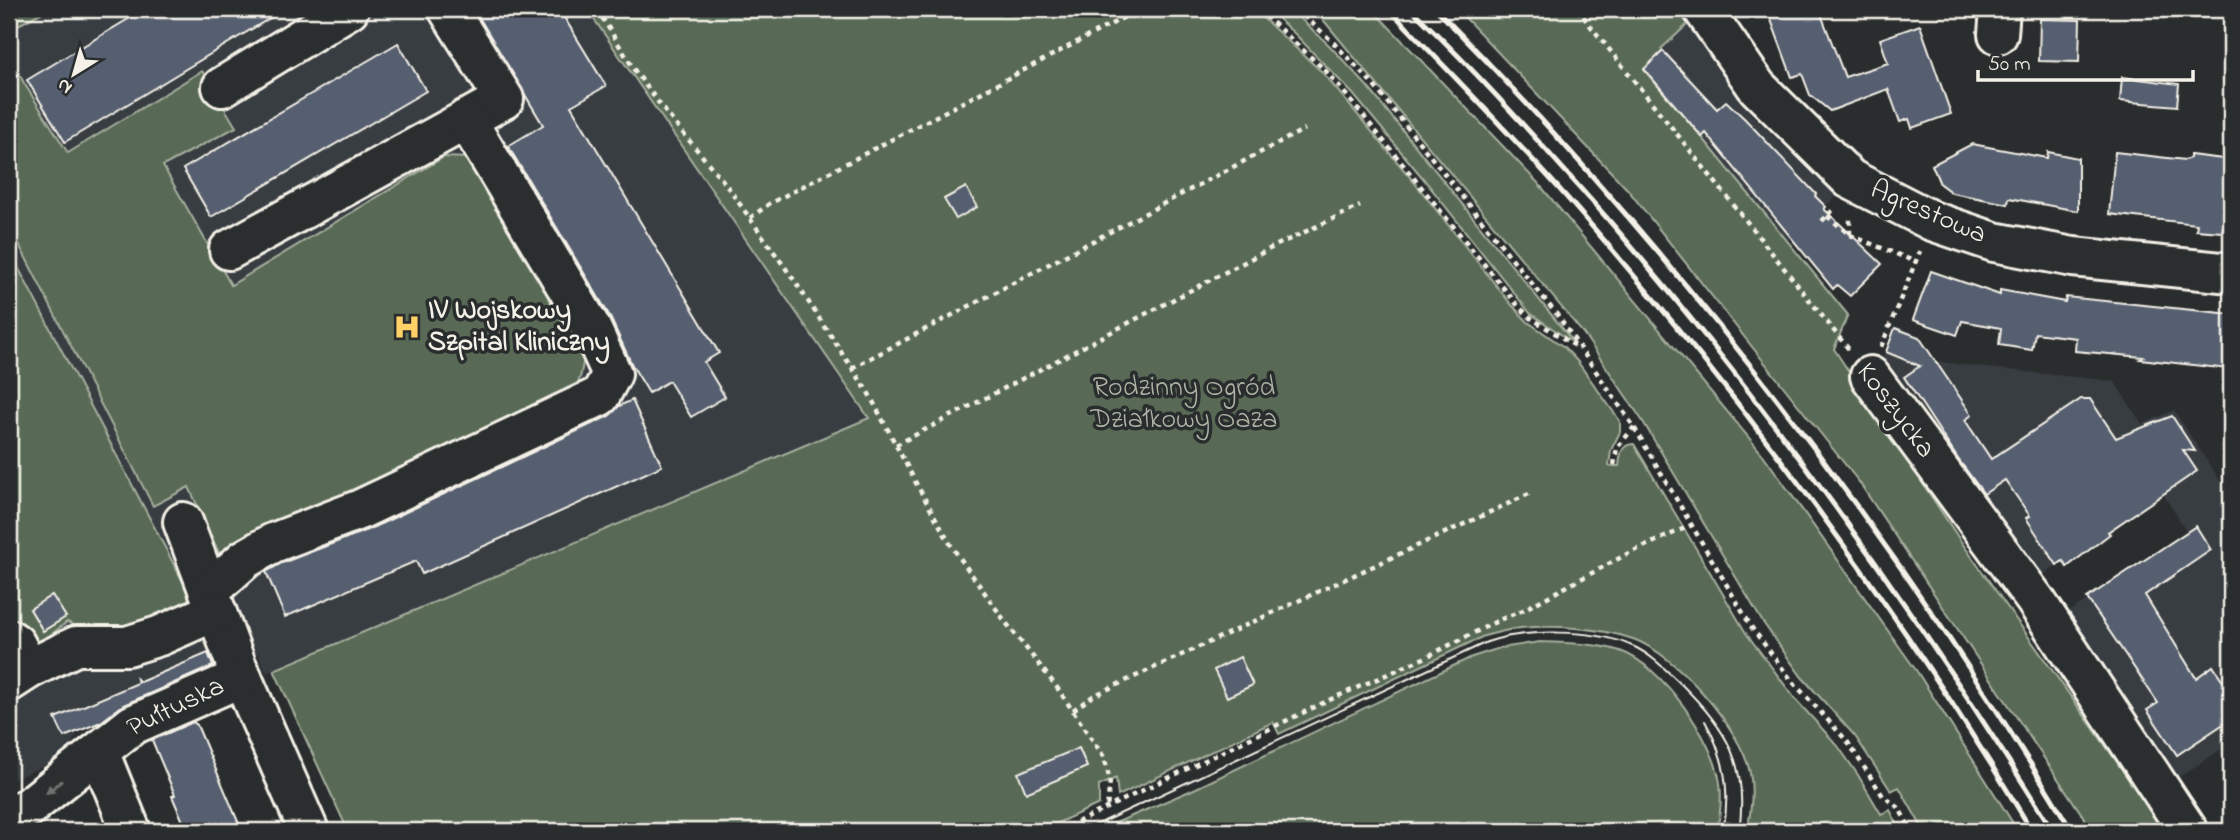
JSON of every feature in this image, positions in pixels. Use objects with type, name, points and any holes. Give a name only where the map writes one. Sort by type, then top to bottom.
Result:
[{"type":"street","points":[[222,87],[349,9]]},
{"type":"street","points":[[229,250],[504,99],[449,9]]},
{"type":"street","name":"Agrestowa","points":[[1703,9],[1757,87],[1850,179],[1932,221],[1994,242],[2073,257],[2231,273]]},
{"type":"street","points":[[15,663],[76,646],[127,646],[159,636],[212,601],[245,559],[273,544],[361,509],[600,396],[612,374],[590,326],[466,119]]},
{"type":"street","name":"Koszycka","points":[[1870,376],[2036,601],[2188,831]]},
{"type":"street","points":[[183,523],[242,677]]},
{"type":"street","name":"Pułtuska","points":[[9,816],[29,807],[132,725],[242,677],[309,831]]},
{"type":"street","points":[[96,754],[104,765],[131,831]]},
{"type":"path","points":[[597,9],[635,71],[667,114],[724,181],[794,280],[868,392],[952,547],[1073,710],[1104,757],[1110,781],[1107,808]]},
{"type":"path","points":[[750,218],[769,204],[1140,9]]},
{"type":"path","points":[[1258,9],[1316,62],[1348,97],[1519,307],[1531,318],[1578,347]]},
{"type":"path","points":[[1296,9],[1332,41],[1371,82],[1558,316],[1634,427],[1752,628],[1792,681],[1847,741],[1883,796],[1898,807],[1912,831]]},
{"type":"path","name":"Koszycka","points":[[1577,9],[1870,376]]},
{"type":"path","points":[[852,368],[1305,129]]},
{"type":"path","points":[[896,445],[1360,205]]},
{"type":"path","points":[[1822,221],[1833,210]]},
{"type":"path","points":[[1827,216],[1850,235],[1916,261]]},
{"type":"path","points":[[1850,218],[1850,235]]},
{"type":"path","points":[[1870,376],[1932,221]]},
{"type":"path","points":[[1614,465],[1617,447],[1634,427]]},
{"type":"path","points":[[1073,710],[1093,696],[1530,494]]},
{"type":"path","points":[[1059,831],[1327,701],[1523,610],[1629,553],[1692,525]]},
{"type":"shaded area","name":"IV Wojskowy Szpital Kliniczny","points":[[9,9],[587,9],[869,418],[266,673],[258,653],[221,672],[78,731],[66,757],[9,781]]},
{"type":"shaded area","points":[[1688,24],[1751,114],[1789,151],[1840,193],[1787,241],[1644,69]]},
{"type":"shaded area","points":[[1897,326],[1914,333],[1905,357],[2114,381],[2142,424],[2174,410],[2231,498],[2231,743],[2173,781],[2063,616],[2187,532],[2163,494],[2038,578],[1927,411],[1882,357]]},
{"type":"green space","points":[[9,9],[48,9],[9,30]]},
{"type":"green space","name":"Rodzinny Ogród Działkowy Oaza","points":[[587,9],[1253,9],[1322,72],[1511,304],[1528,322],[1564,347],[1577,361],[1620,421],[1620,432],[1611,450],[1609,466],[1619,466],[1624,448],[1634,444],[1746,633],[1796,700],[1838,746],[1881,814],[1890,810],[1901,831],[1747,831],[1752,787],[1744,755],[1720,715],[1687,676],[1650,647],[1633,639],[1593,630],[1548,627],[1516,629],[1484,636],[1279,734],[1273,722],[1118,796],[1116,778],[1099,786],[1099,804],[1040,831],[348,831],[274,670],[869,418]]},
{"type":"green space","points":[[1267,9],[1290,9],[1329,45],[1367,86],[1575,344],[1530,313],[1353,94]]},
{"type":"green space","points":[[1311,9],[1372,9],[1539,184],[1764,456],[1918,673],[2018,831],[1924,831],[1899,787],[1891,791],[1855,736],[1801,676],[1762,621],[1642,420],[1583,333],[1325,22]]},
{"type":"green space","points":[[1457,9],[1680,9],[1688,24],[1661,49],[1663,51],[1644,70],[1848,315],[1834,349],[1962,543],[2166,831],[2093,831],[1859,482],[1628,190]]},
{"type":"green space","points":[[9,54],[68,153],[202,71],[236,127],[163,166],[231,285],[444,157],[468,158],[585,354],[580,378],[572,393],[223,562],[189,487],[153,506],[9,225]]},
{"type":"green space","points":[[9,250],[191,597],[160,620],[98,636],[67,622],[9,668]]},
{"type":"green space","points":[[1540,642],[1591,645],[1620,651],[1652,671],[1669,688],[1697,726],[1716,766],[1721,795],[1717,831],[1097,831],[1192,790],[1472,657],[1500,648]]},
{"type":"building","points":[[145,9],[285,9],[65,142],[27,80]]},
{"type":"building","points":[[474,9],[559,9],[606,86],[571,106],[719,353],[704,362],[725,397],[691,417],[669,381],[649,393],[632,365],[609,315],[508,146],[543,125]]},
{"type":"building","points":[[1767,9],[1819,9],[1845,77],[1888,63],[1880,39],[1920,25],[1951,114],[1912,128],[1909,119],[1900,122],[1888,89],[1830,111],[1810,95],[1802,74],[1792,77]]},
{"type":"building","points":[[2040,19],[2080,20],[2079,62],[2039,61]]},
{"type":"building","points":[[398,43],[426,91],[211,217],[183,169]]},
{"type":"building","points":[[1663,51],[1717,109],[1726,101],[1745,119],[1816,194],[1826,207],[1824,209],[1882,264],[1850,296],[1837,285],[1833,289],[1706,133],[1702,137],[1644,69]]},
{"type":"building","points":[[2122,77],[2179,84],[2177,106],[2120,101]]},
{"type":"building","points":[[1972,144],[2047,158],[2048,152],[2078,158],[2078,211],[2009,198],[2008,204],[1952,193],[1940,184],[1932,165]]},
{"type":"building","points":[[2115,152],[2185,160],[2190,158],[2190,155],[2231,160],[2231,228],[2223,227],[2222,232],[2196,230],[2197,224],[2109,214]]},
{"type":"building","points":[[966,187],[977,207],[956,219],[944,199]]},
{"type":"building","points":[[1931,271],[2000,295],[2000,290],[2065,302],[2066,297],[2231,314],[2228,369],[2075,351],[2076,338],[2035,333],[2032,350],[1999,345],[2001,328],[1962,321],[1957,335],[1913,320]]},
{"type":"building","points":[[1895,328],[1919,337],[1972,415],[1965,420],[1991,459],[2081,399],[2090,399],[2116,438],[2172,416],[2195,451],[2183,450],[2197,471],[2108,532],[2110,534],[2067,567],[2063,561],[2057,565],[2026,518],[2030,516],[2005,480],[1984,494],[1958,459],[1904,377],[1920,366],[1886,352]]},
{"type":"building","points":[[632,400],[662,466],[422,574],[416,561],[285,617],[266,572],[282,563],[370,529],[609,416],[619,406]]},
{"type":"building","points":[[2196,526],[2211,550],[2145,595],[2196,678],[2213,666],[2231,693],[2231,719],[2177,755],[2147,710],[2158,703],[2087,598]]},
{"type":"building","points":[[52,595],[66,617],[43,631],[30,609]]},
{"type":"building","points":[[208,653],[213,666],[123,705],[101,722],[64,737],[55,718],[138,683],[137,679],[140,682]]},
{"type":"building","points":[[1240,657],[1253,685],[1227,697],[1214,670]]},
{"type":"building","points":[[193,722],[197,725],[242,831],[187,831],[152,740]]},
{"type":"building","points":[[1079,748],[1087,767],[1026,793],[1018,773]]},
{"type":"tram line","points":[[1083,831],[1487,642],[1539,633],[1579,634],[1615,640],[1637,648],[1663,667],[1711,717],[1731,750],[1741,787],[1739,831]]},
{"type":"tram line","points":[[1705,721],[1722,761],[1726,788],[1723,831]]},
{"type":"railway","points":[[1389,9],[1570,201],[1696,351],[1872,585],[1981,748],[2032,831]]},
{"type":"railway","points":[[1411,9],[1535,137],[1668,290],[1727,364],[1842,515],[1896,592],[2053,831]]},
{"type":"railway","points":[[1436,9],[1526,103],[1613,200],[1697,299],[1778,401],[1931,612],[2072,831]]},
{"type":"place","name":"IV Wojskowy Szpital Kliniczny","points":[[407,327]]}]
